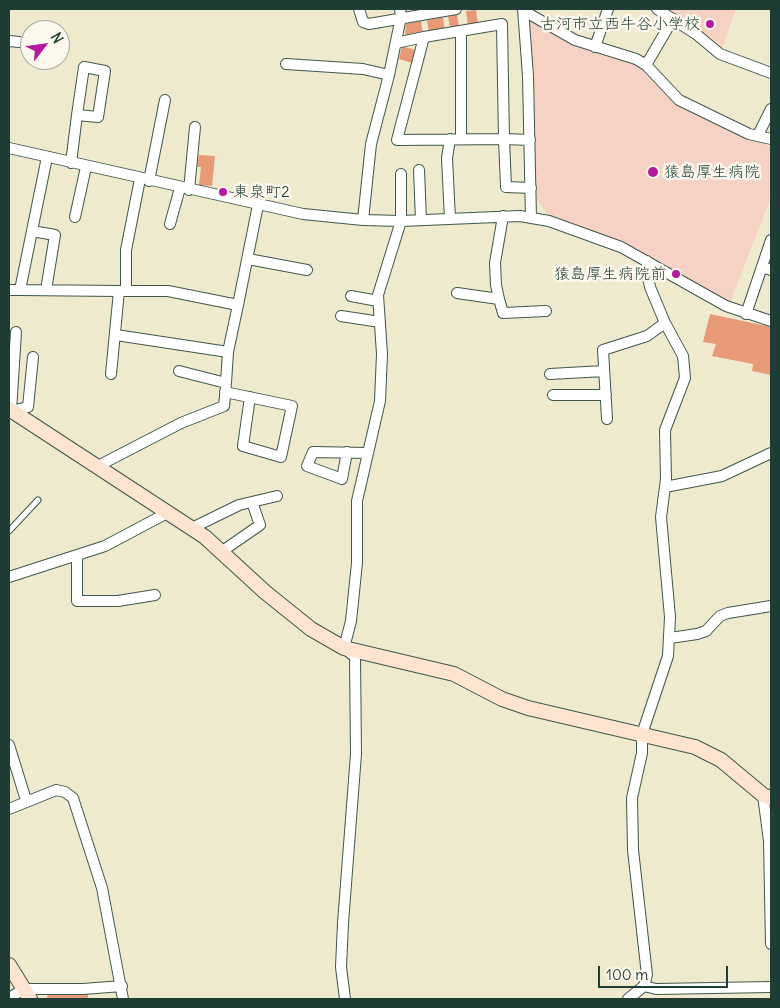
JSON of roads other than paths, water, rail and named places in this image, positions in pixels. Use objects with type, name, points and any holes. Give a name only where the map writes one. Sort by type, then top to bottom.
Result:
[{"type":"street","points":[[359,9],[363,22],[369,24],[401,13],[456,9]]},
{"type":"street","points":[[595,47],[608,9]]},
{"type":"street","points":[[657,9],[674,19],[720,54],[771,73]]},
{"type":"street","points":[[523,10],[569,38],[636,59],[646,65],[679,100],[750,134],[771,139]]},
{"type":"street","points":[[523,10],[530,140],[531,218]]},
{"type":"street","points":[[362,220],[372,144],[389,75],[401,13]]},
{"type":"street","points":[[646,65],[674,19]]},
{"type":"street","points":[[396,43],[502,24],[506,187],[531,188]]},
{"type":"street","points":[[450,219],[446,158],[456,139],[462,31]]},
{"type":"street","points":[[424,37],[398,140],[530,140]]},
{"type":"street","points":[[286,64],[363,69],[389,75]]},
{"type":"street","points":[[71,163],[77,115],[84,67],[105,71],[98,117],[77,115]]},
{"type":"street","points":[[111,374],[126,250],[165,100]]},
{"type":"street","points":[[758,135],[771,109]]},
{"type":"street","points":[[170,224],[185,189],[195,127]]},
{"type":"street","points":[[9,148],[86,167],[303,214],[362,220],[401,221],[503,216],[549,221],[599,238],[647,261],[726,306],[771,321]]},
{"type":"street","points":[[20,290],[47,158]]},
{"type":"street","points":[[75,217],[86,167]]},
{"type":"street","points":[[419,170],[422,220]]},
{"type":"street","points":[[344,648],[351,621],[357,563],[357,501],[380,401],[382,354],[378,295],[401,221],[401,174]]},
{"type":"street","points":[[96,467],[181,423],[224,406],[228,352],[258,205]]},
{"type":"street","points":[[503,216],[495,263],[496,286],[503,313],[546,311]]},
{"type":"street","points":[[32,230],[55,234],[46,290]]},
{"type":"street","points":[[746,314],[766,269],[771,240]]},
{"type":"street","points":[[248,259],[307,270]]},
{"type":"street","points":[[628,999],[644,986],[647,975],[633,850],[632,798],[642,753],[642,734],[664,670],[670,638],[661,517],[665,487],[665,430],[685,378],[682,356],[665,323],[650,287],[646,272],[647,261]]},
{"type":"street","points":[[9,290],[168,290],[238,304]]},
{"type":"street","points":[[456,293],[499,299]]},
{"type":"street","points":[[351,296],[378,301]]},
{"type":"street","points":[[341,316],[380,322]]},
{"type":"street","points":[[607,419],[603,350],[647,336],[665,323]]},
{"type":"street","points":[[10,410],[16,332]]},
{"type":"street","points":[[116,335],[228,352]]},
{"type":"street","points":[[10,410],[28,407],[33,356]]},
{"type":"street","points":[[179,371],[250,397],[292,406],[281,458],[242,446],[250,397]]},
{"type":"street","points":[[550,374],[604,372]]},
{"type":"street","points":[[553,395],[606,395]]},
{"type":"street","points":[[10,410],[192,528],[265,592],[311,629],[344,648],[355,657],[356,754],[342,922],[341,968],[345,999]]},
{"type":"street","points":[[347,452],[367,452]]},
{"type":"street","points":[[665,487],[722,476],[771,453]]},
{"type":"street","points":[[192,528],[239,506],[277,496]]},
{"type":"street","points":[[221,552],[260,525],[252,502]]},
{"type":"street","points":[[9,577],[105,546],[169,512]]},
{"type":"street","points":[[77,555],[77,601],[118,601],[155,595]]},
{"type":"street","points":[[670,638],[706,631],[720,616],[728,613],[771,606]]},
{"type":"street","points":[[344,648],[454,674],[502,699],[528,708],[695,747],[721,760],[767,796],[771,944]]},
{"type":"street","points":[[9,745],[26,800]]},
{"type":"street","points":[[9,808],[56,790],[65,792],[73,798],[102,888],[123,999]]},
{"type":"street","points":[[9,965],[27,994]]},
{"type":"street","points":[[9,998],[27,994],[122,986]]},
{"type":"street","points":[[644,986],[656,989],[771,987]]},
{"type":"lane","points":[[9,531],[38,500]]},
{"type":"place","name":"古河市立西牛谷小学校","points":[[710,24]]},
{"type":"place","name":"猿島厚生病院","points":[[653,172]]},
{"type":"place","name":"東泉町2","points":[[223,192]]},
{"type":"place","name":"猿島厚生病院前","points":[[676,274]]}]
